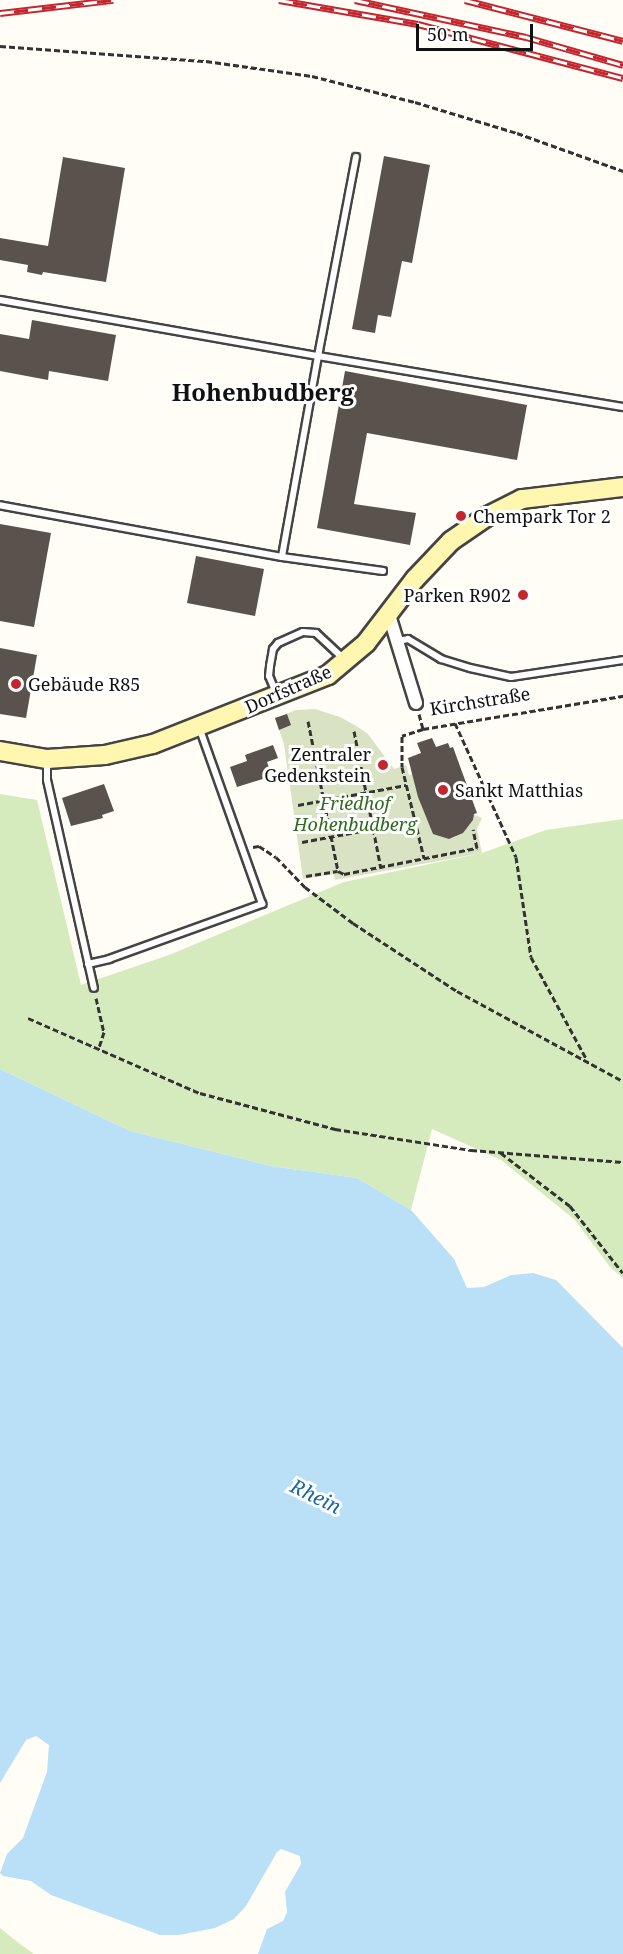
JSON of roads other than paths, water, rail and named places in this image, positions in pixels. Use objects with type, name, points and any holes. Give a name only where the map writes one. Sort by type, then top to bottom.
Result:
[{"type":"street","name":"Dorfstraße","points":[[0,751],[47,759],[105,755],[153,744],[328,675],[366,644],[415,579],[451,541],[486,517],[522,499],[623,487]]},
{"type":"street","name":"Kirchstraße","points":[[389,615],[416,703]]},
{"type":"lane","points":[[282,557],[356,157]]},
{"type":"lane","points":[[0,300],[623,407]]},
{"type":"lane","points":[[0,505],[282,557],[383,571]]},
{"type":"lane","points":[[277,695],[269,676],[273,649],[278,643],[292,636],[303,632],[316,633],[345,661]]},
{"type":"lane","points":[[398,641],[408,639],[441,659],[470,669],[510,677],[623,660]]},
{"type":"lane","points":[[88,964],[109,959],[262,904],[199,726]]},
{"type":"lane","points":[[47,759],[47,780],[94,988]]},
{"type":"water","name":"Rhein","points":[[0,1069],[130,1131],[271,1166],[357,1178],[411,1210],[454,1259],[467,1288],[484,1287],[511,1275],[533,1273],[556,1280],[623,1348],[623,1954],[258,1954],[267,1929],[283,1921],[287,1912],[285,1892],[301,1864],[300,1856],[281,1849],[277,1852],[246,1906],[234,1919],[215,1928],[179,1935],[160,1935],[51,1895],[31,1881],[3,1876],[0,1873],[7,1854],[23,1838],[47,1772],[49,1745],[36,1736],[26,1740],[0,1783]]},
{"type":"railway","points":[[0,13],[113,0]]},
{"type":"railway","points":[[279,0],[418,24],[623,78]]},
{"type":"railway","points":[[355,0],[526,37],[623,65]]},
{"type":"railway","points":[[465,0],[623,41]]},
{"type":"place","name":"Chempark Tor 2","points":[[461,516]]},
{"type":"place","name":"Parken R902","points":[[523,595]]},
{"type":"place","name":"Gebäude R85","points":[[16,684]]},
{"type":"place","name":"Zentraler Gedenkstein","points":[[383,765]]},
{"type":"place","name":"Sankt Matthias","points":[[443,790]]},
{"type":"district","name":"Hohenbudberg","points":[[263,392]]},
{"type":"park label","name":"Friedhof Hohenbudberg","points":[[355,814]]}]
